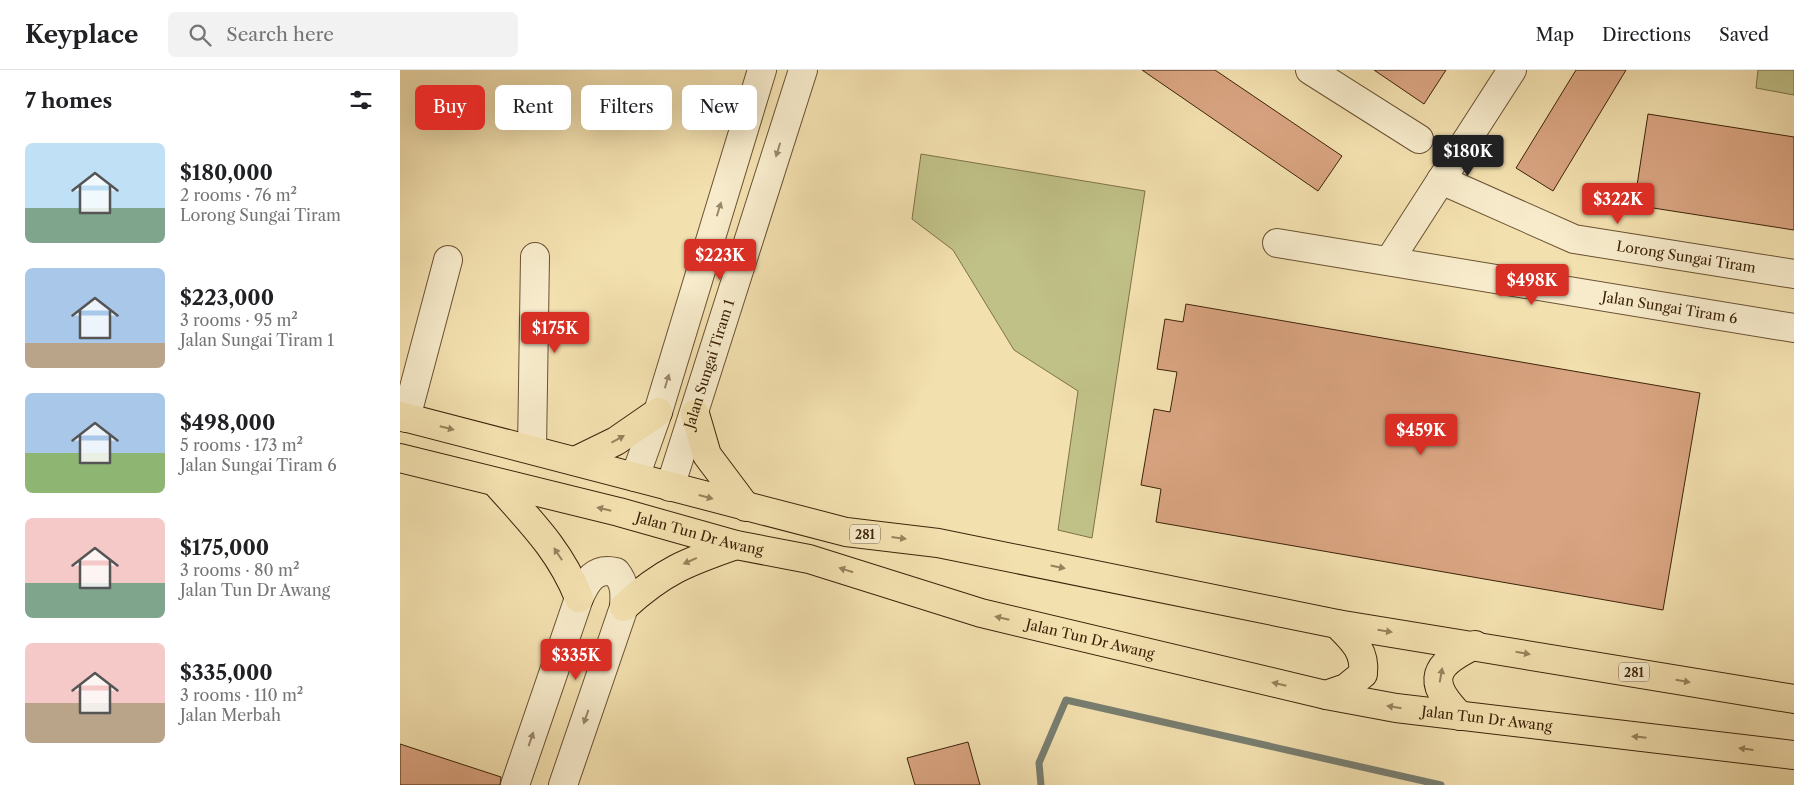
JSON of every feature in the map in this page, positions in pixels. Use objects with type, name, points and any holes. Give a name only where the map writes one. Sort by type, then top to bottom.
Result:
[{"type":"main road","points":[[575,461],[627,434],[658,412]]},
{"type":"main road","points":[[695,414],[707,455],[746,507]]},
{"type":"main road","name":"281","points":[[403,417],[846,532],[938,543],[1337,624],[1475,645],[1794,699]]},
{"type":"main road","name":"Jalan Tun Dr Awang","points":[[400,458],[497,484],[620,512],[736,545],[809,559],[982,613],[1326,695],[1396,708],[1794,755]]},
{"type":"main road","points":[[497,484],[556,550],[570,574],[579,598]]},
{"type":"main road","points":[[624,607],[649,584],[669,571],[693,560],[736,545]]},
{"type":"main road","points":[[1326,695],[1346,688],[1363,674],[1364,664],[1361,652],[1355,642],[1337,624]]},
{"type":"main road","points":[[1460,716],[1444,697],[1439,678],[1446,661],[1475,645]]},
{"type":"street","points":[[635,477],[658,412],[762,70]]},
{"type":"street","name":"Jalan Sungai Tiram 1","points":[[670,487],[695,414],[803,70]]},
{"type":"street","points":[[1310,70],[1419,139]]},
{"type":"street","points":[[1389,261],[1512,70]]},
{"type":"street","name":"Lorong Sungai Tiram","points":[[1441,180],[1574,239],[1794,274]]},
{"type":"street","name":"Jalan Sungai Tiram 6","points":[[1278,242],[1794,328]]},
{"type":"street","points":[[532,449],[535,257]]},
{"type":"street","points":[[403,417],[448,260]]},
{"type":"street","points":[[515,785],[579,598],[587,581],[598,572],[606,570],[616,572],[623,582],[626,592],[624,607],[563,785]]},
{"type":"green space","points":[[1758,70],[1794,70],[1794,95],[1756,88]]},
{"type":"green space","points":[[921,154],[1145,191],[1092,538],[1058,530],[1078,391],[1014,350],[953,250],[912,219]]},
{"type":"building","points":[[1142,70],[1215,70],[1342,156],[1318,191]]},
{"type":"building","points":[[1374,70],[1446,70],[1424,104]]},
{"type":"building","points":[[1576,70],[1626,70],[1553,191],[1516,168]]},
{"type":"building","points":[[1648,114],[1794,137],[1794,230],[1634,205]]},
{"type":"building","points":[[1186,304],[1700,393],[1663,610],[1156,522],[1161,489],[1141,485],[1154,409],[1170,412],[1177,372],[1157,369],[1165,319],[1183,322]]},
{"type":"building","points":[[968,742],[980,785],[915,785],[907,758]]},
{"type":"building","points":[[400,744],[501,777],[500,785],[400,785]]},
{"type":"waterway","points":[[1041,785],[1039,763],[1066,700],[1441,785]]}]
